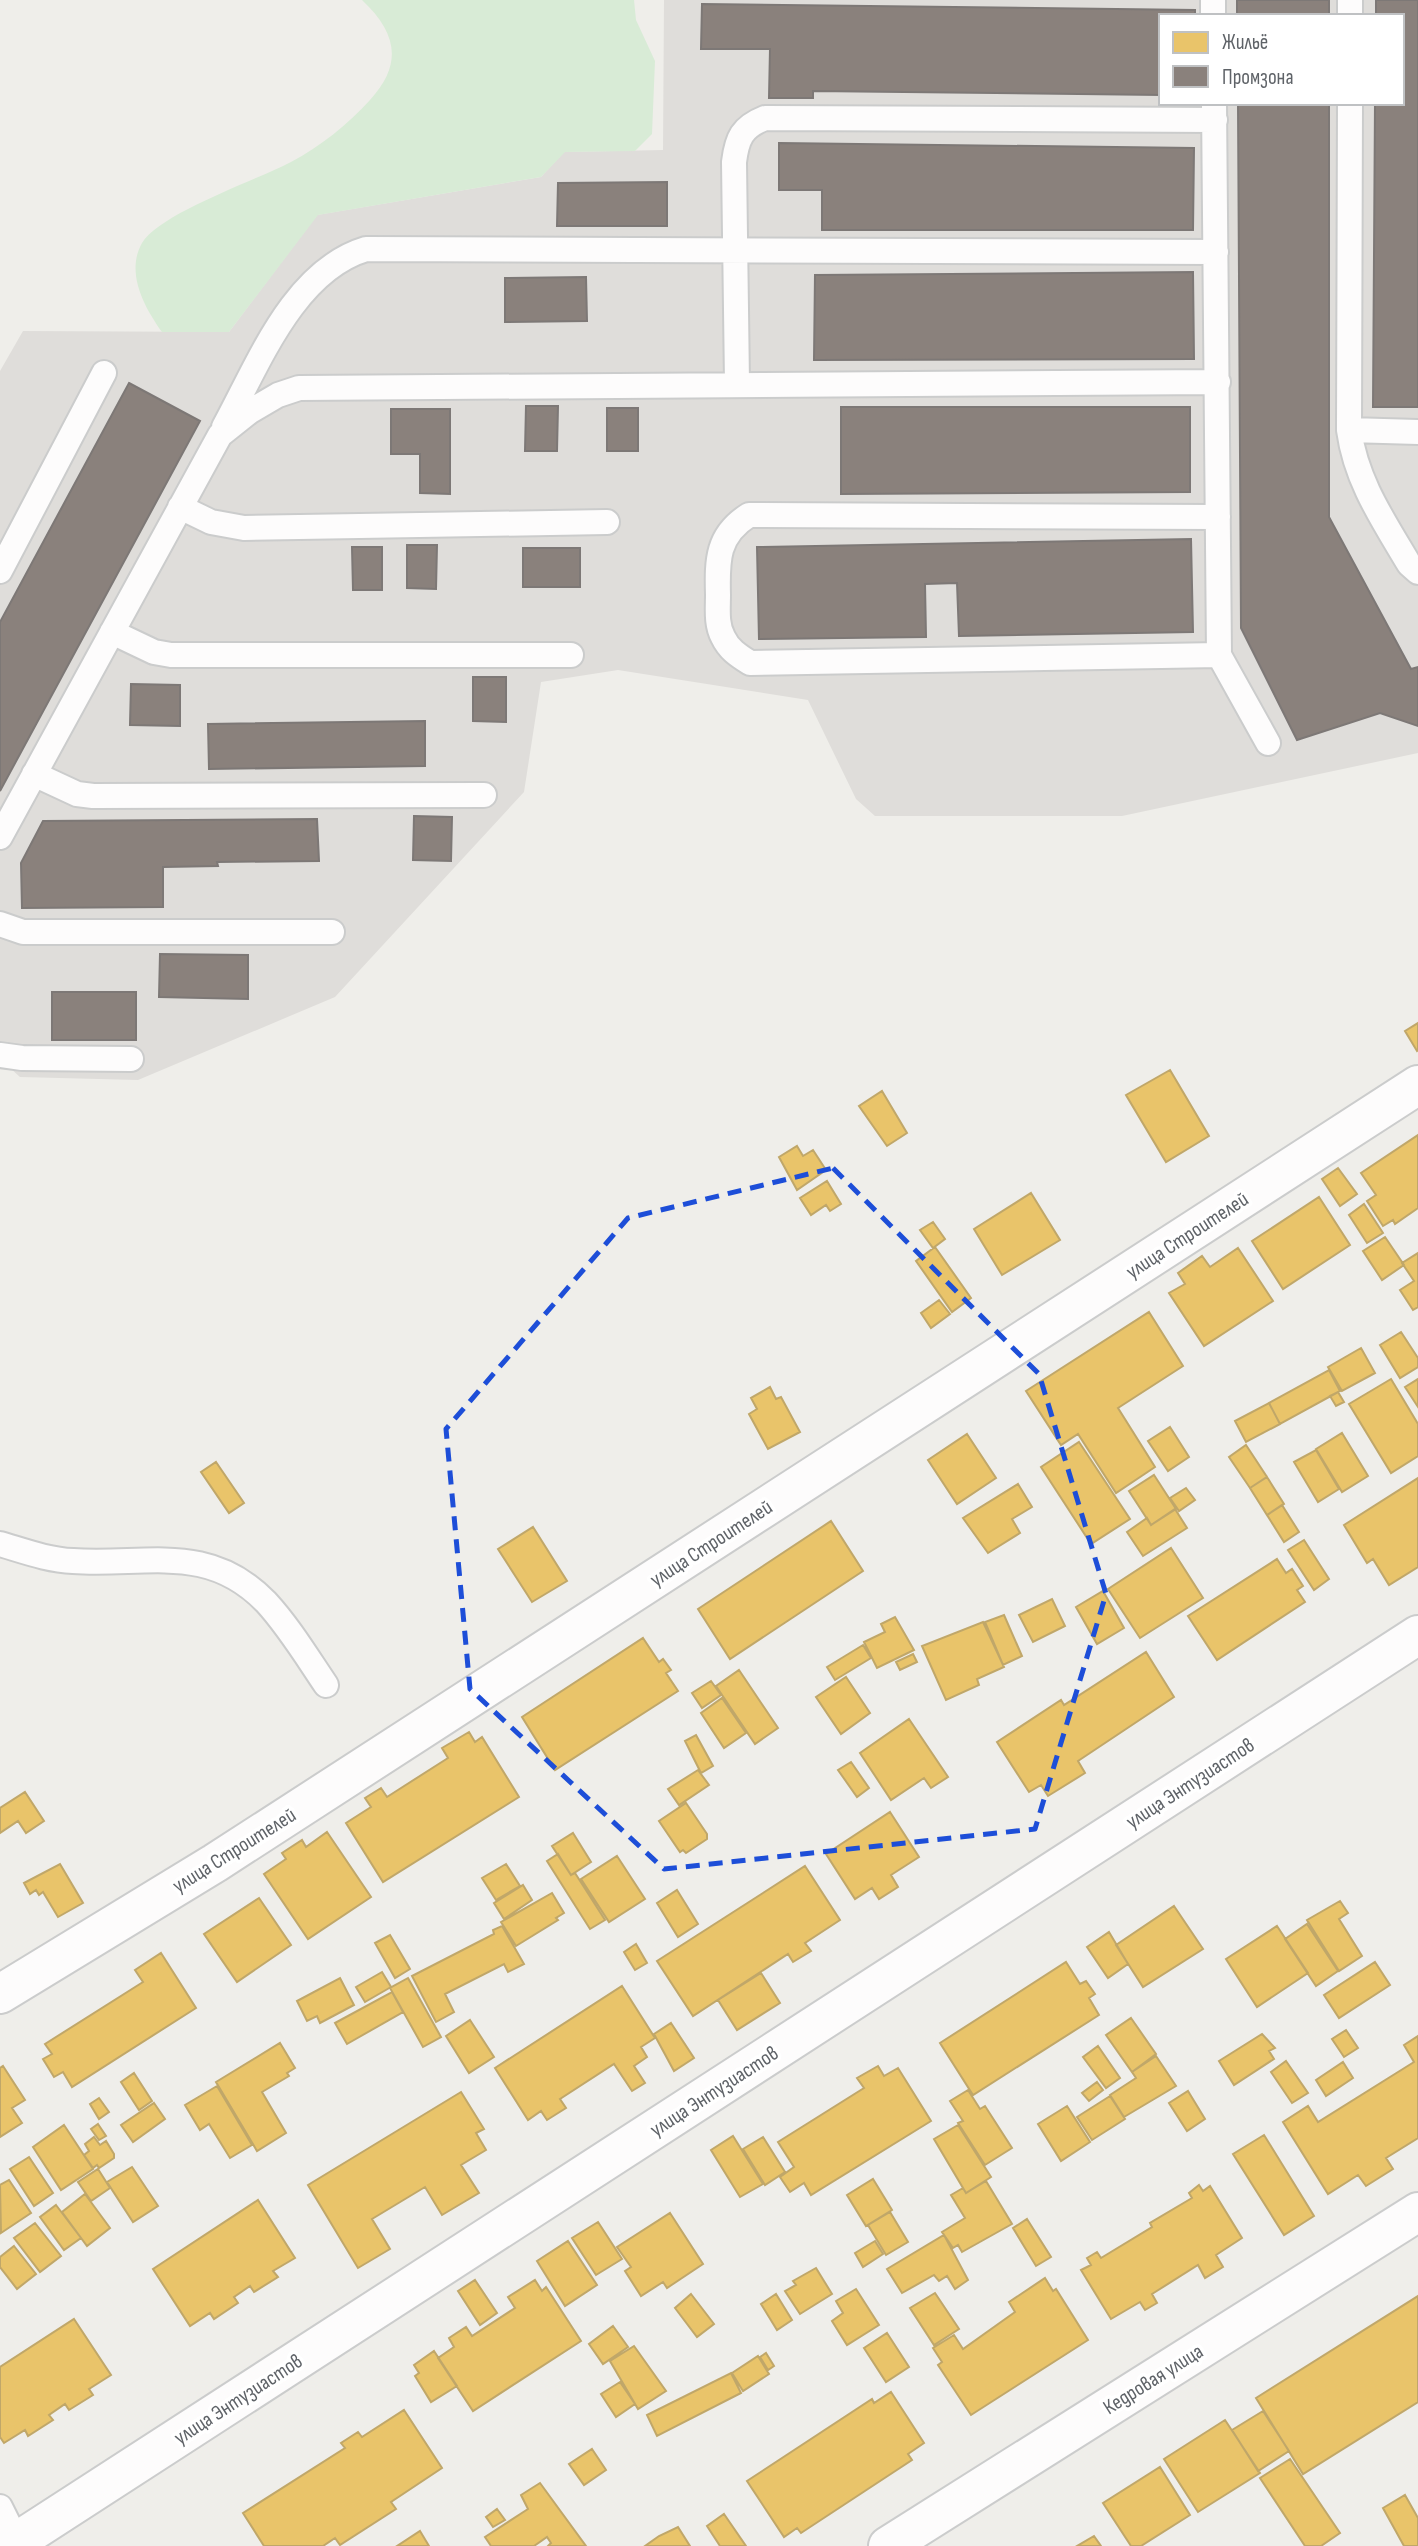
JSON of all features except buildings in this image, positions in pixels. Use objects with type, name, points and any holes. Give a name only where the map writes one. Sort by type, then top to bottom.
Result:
[{"type":"street","name":"улица Строителей","points":[[0,1994],[227,1855],[1418,1085]]},
{"type":"street","name":"улица Энтузиастов","points":[[14,2544],[1418,1635]]},
{"type":"street","name":"Кедровая улица","points":[[888,2546],[1418,2212]]},
{"type":"lane","points":[[1350,105],[1349,430],[1353,458],[1367,494],[1409,564],[1418,572]]},
{"type":"lane","points":[[737,383],[736,147],[741,133],[751,123],[765,118],[1215,112],[1219,655],[1268,743]]},
{"type":"lane","points":[[0,837],[180,507],[296,302],[310,283],[345,256],[366,249],[1216,252]]},
{"type":"lane","points":[[0,570],[104,373]]},
{"type":"lane","points":[[220,435],[249,412],[278,395],[299,388],[737,383],[1218,382]]},
{"type":"lane","points":[[1349,430],[1418,432]]},
{"type":"lane","points":[[180,507],[211,522],[244,528],[607,522]]},
{"type":"lane","points":[[1218,517],[749,515],[734,524],[717,554],[718,622],[722,637],[733,652],[750,663],[1219,655]]},
{"type":"lane","points":[[112,632],[154,652],[171,655],[571,654]]},
{"type":"lane","points":[[34,774],[77,794],[93,796],[484,795]]},
{"type":"lane","points":[[0,924],[23,932],[332,932]]},
{"type":"lane","points":[[0,1055],[22,1058],[131,1059]]},
{"type":"lane","points":[[0,1544],[72,1562],[181,1559],[208,1564],[230,1574],[265,1601],[326,1685]]},
{"type":"lane","points":[[0,2507],[14,2544]]},
{"type":"highlighted area","points":[[833,1168],[1039,1374],[1106,1594],[1035,1829],[664,1869],[470,1689],[446,1429],[628,1218]]},
{"type":"shaded area","points":[[664,0],[1418,0],[1418,753],[1122,816],[875,816],[856,799],[808,700],[618,670],[541,682],[524,792],[335,997],[138,1080],[20,1077],[0,1059],[0,371],[23,331],[229,332],[317,215],[541,177],[564,152],[663,150]]},
{"type":"green space","points":[[362,0],[634,0],[636,20],[655,61],[652,134],[635,151],[565,152],[541,177],[318,215],[229,332],[162,332],[149,312],[136,278],[137,254],[142,243],[168,220],[291,162],[312,149],[343,126],[370,100],[388,73],[392,48],[382,24]]}]
